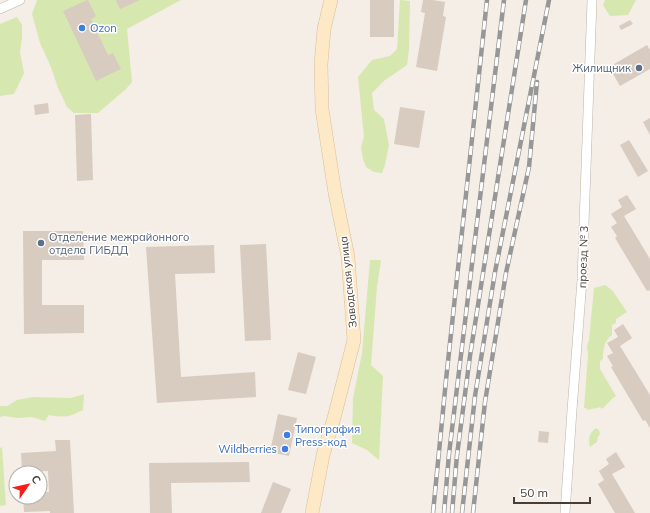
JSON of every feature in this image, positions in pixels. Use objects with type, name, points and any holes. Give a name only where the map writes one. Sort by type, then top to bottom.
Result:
[{"type":"main road","name":"Заводская улица","points":[[312,513],[323,455],[354,340],[348,257],[335,193],[322,109],[321,64],[324,29],[330,0]]},
{"type":"street","points":[[0,9],[20,0]]},
{"type":"street","name":"проезд № 3","points":[[565,513],[582,280],[592,0]]},
{"type":"green space","points":[[37,0],[181,0],[127,29],[132,82],[126,89],[98,113],[74,113],[67,107],[40,43],[32,14]]},
{"type":"green space","points":[[400,0],[410,1],[409,50],[407,65],[385,80],[372,93],[374,110],[384,119],[389,145],[382,173],[374,172],[366,167],[363,159],[361,147],[364,137],[358,77],[372,60],[390,56],[397,49]]},
{"type":"green space","points":[[605,0],[636,0],[628,15],[610,16],[603,5]]},
{"type":"green space","points":[[17,17],[22,25],[20,52],[24,73],[14,94],[0,96],[0,24]]},
{"type":"green space","points":[[370,260],[381,260],[377,287],[371,365],[383,376],[379,460],[367,450],[352,443],[353,398],[362,353]]},
{"type":"green space","points":[[605,285],[612,290],[627,312],[616,319],[616,323],[612,325],[612,335],[606,343],[603,359],[600,361],[600,369],[616,396],[602,409],[600,407],[587,410],[584,408],[588,355],[587,346],[589,340],[594,288]]},
{"type":"green space","points":[[84,394],[83,410],[63,417],[49,415],[45,421],[32,417],[0,417],[0,406],[7,406],[17,400],[33,397],[71,398]]},
{"type":"green space","points":[[596,428],[599,430],[600,434],[597,442],[590,447],[590,436]]},
{"type":"green space","points":[[2,447],[6,505],[0,506],[0,448]]},
{"type":"building","points":[[87,0],[96,16],[91,19],[108,55],[113,53],[121,69],[96,81],[63,11]]},
{"type":"building","points":[[116,0],[140,0],[120,9]]},
{"type":"building","points":[[370,0],[394,0],[394,37],[370,37]]},
{"type":"building","points":[[423,0],[445,2],[443,16],[446,17],[437,71],[416,67],[425,13],[421,12]]},
{"type":"building","points":[[630,20],[633,24],[621,30],[619,26]]},
{"type":"building","points":[[647,45],[650,50],[650,69],[620,86],[609,67]]},
{"type":"building","points":[[48,103],[49,113],[35,115],[34,105]]},
{"type":"building","points":[[400,107],[425,111],[419,148],[394,144]]},
{"type":"building","points":[[91,114],[93,180],[77,181],[75,115]]},
{"type":"building","points":[[650,118],[650,135],[643,122]]},
{"type":"building","points":[[629,140],[648,171],[638,177],[620,145]]},
{"type":"building","points":[[627,195],[636,209],[624,216],[650,259],[650,292],[649,290],[647,291],[615,238],[617,236],[611,227],[617,223],[611,214],[622,207],[618,200]]},
{"type":"building","points":[[23,231],[83,231],[84,260],[42,260],[42,305],[84,305],[84,333],[24,334]]},
{"type":"building","points":[[266,244],[271,340],[245,341],[240,245]]},
{"type":"building","points":[[214,245],[215,273],[175,274],[181,377],[255,372],[256,397],[157,403],[146,247]]},
{"type":"building","points":[[623,324],[632,338],[620,346],[650,395],[650,428],[645,420],[643,421],[611,367],[613,366],[607,356],[613,353],[607,343],[618,337],[614,330]]},
{"type":"building","points":[[298,352],[316,357],[306,394],[288,390]]},
{"type":"building","points":[[278,414],[297,418],[289,456],[270,452]]},
{"type":"building","points":[[539,431],[549,432],[548,443],[538,442]]},
{"type":"building","points":[[55,440],[70,440],[74,513],[50,513],[50,511],[24,512],[24,505],[48,505],[48,465],[22,465],[21,453],[56,451]]},
{"type":"building","points":[[616,452],[625,467],[612,474],[635,513],[615,513],[598,484],[604,480],[599,471],[609,464],[606,459]]},
{"type":"building","points":[[249,462],[250,482],[171,483],[172,513],[150,513],[149,463]]},
{"type":"building","points":[[273,482],[291,489],[281,513],[261,513]]},
{"type":"railway","points":[[433,513],[487,0]]},
{"type":"railway","points":[[444,513],[449,454],[504,0]]},
{"type":"railway","points":[[452,513],[457,455],[470,356],[526,0]]},
{"type":"railway","points":[[462,513],[475,396],[495,272],[549,0]]},
{"type":"railway","points":[[473,513],[485,402],[506,273],[529,167],[537,82]]},
{"type":"place","name":"Ozon","points":[[82,28]]},
{"type":"place","name":"Жилищник","points":[[639,68]]},
{"type":"place","name":"Отделение межрайонного отдела ГИБДД","points":[[41,243]]},
{"type":"place","name":"Типография Press-код","points":[[287,435]]},
{"type":"place","name":"Wildberries","points":[[285,449]]}]
